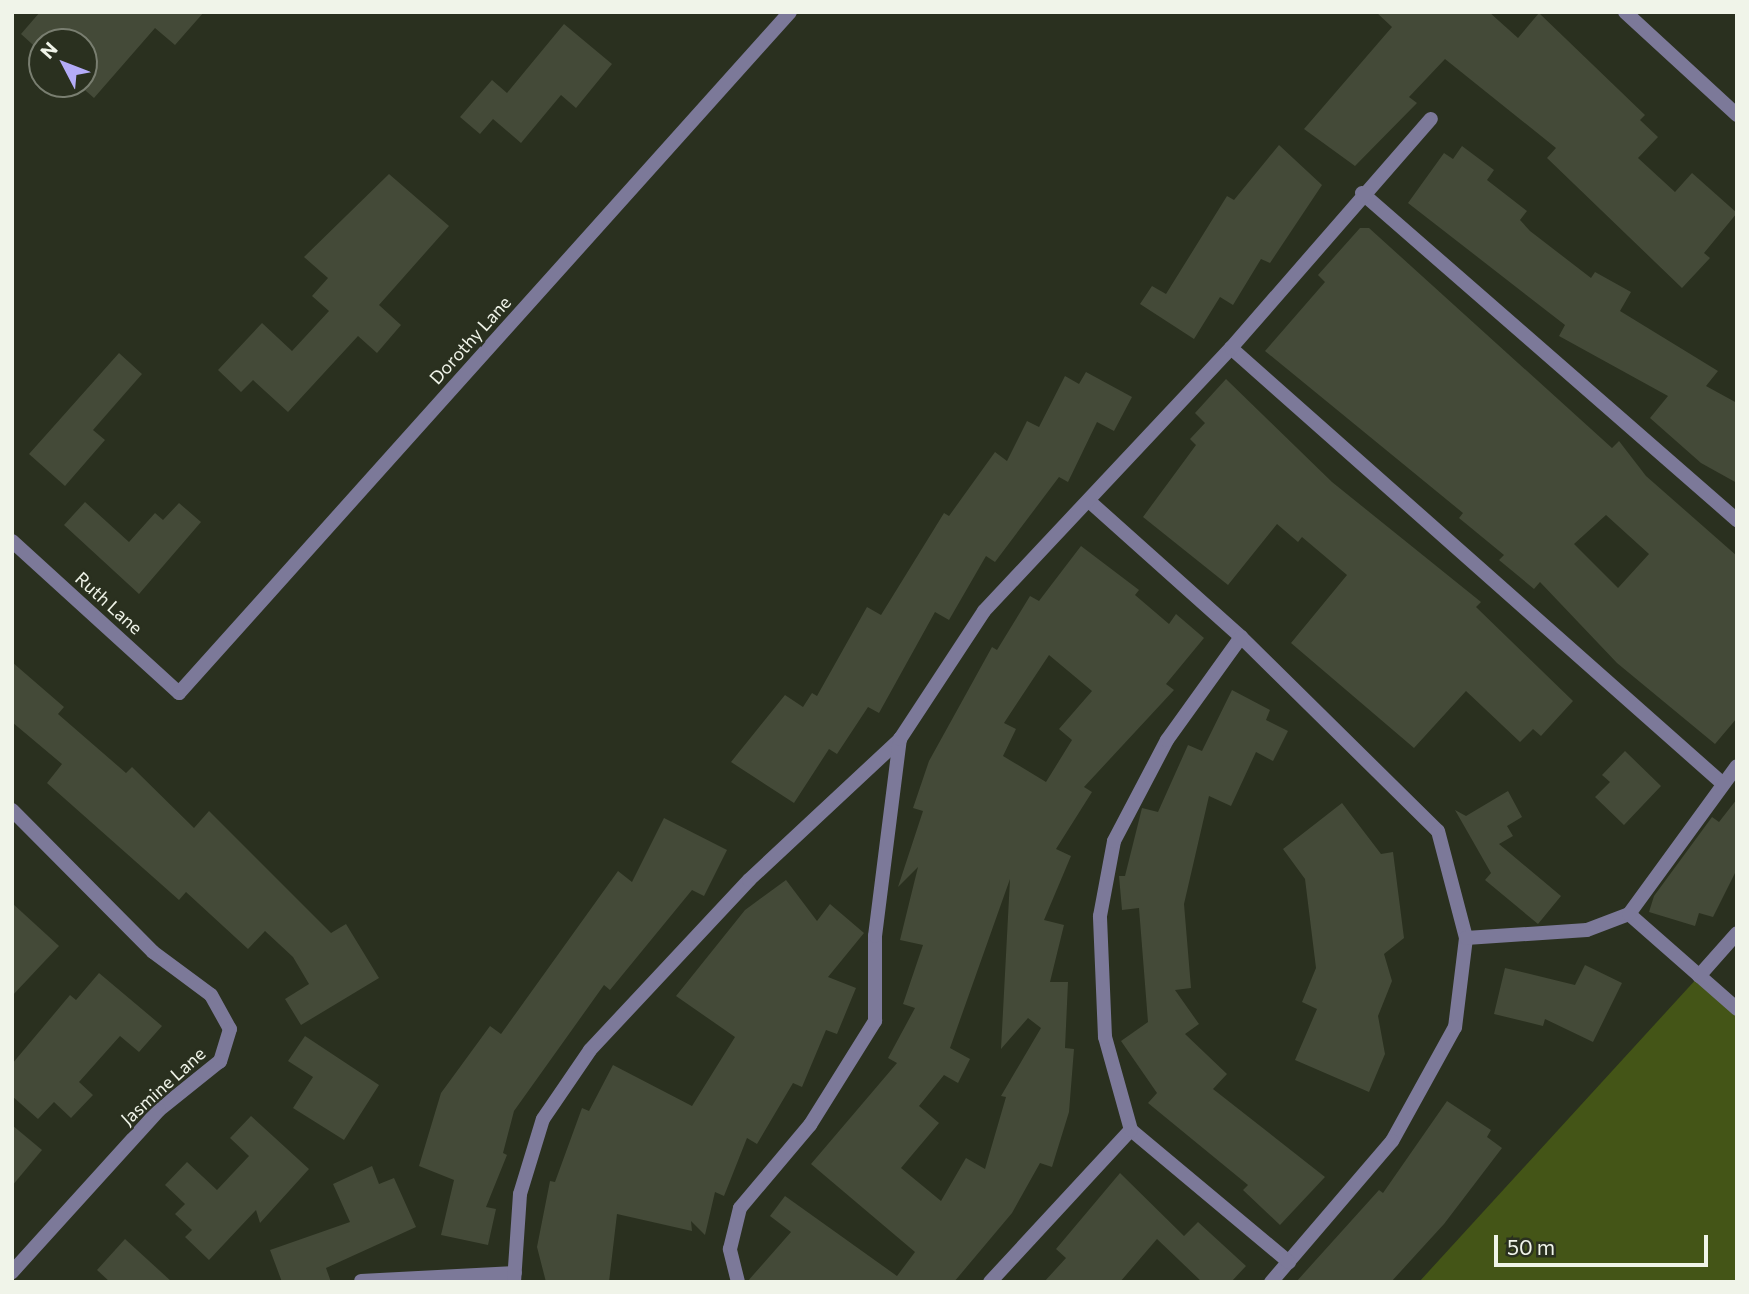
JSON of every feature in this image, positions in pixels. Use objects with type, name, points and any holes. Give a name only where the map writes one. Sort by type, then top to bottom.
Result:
[{"type":"street","name":"Dorothy Lane","points":[[179,693],[790,12]]},
{"type":"street","points":[[1625,12],[1737,115]]},
{"type":"street","points":[[361,1281],[515,1278],[520,1194],[543,1119],[590,1050],[749,880],[900,739],[984,611],[1231,348],[1362,193],[1431,119]]},
{"type":"street","points":[[1362,193],[1737,520]]},
{"type":"street","points":[[1231,348],[1722,783]]},
{"type":"street","points":[[1089,501],[1241,637],[1438,831],[1466,938],[1455,1027],[1392,1142],[1271,1282]]},
{"type":"street","name":"Ruth Lane","points":[[12,541],[179,693]]},
{"type":"street","points":[[1241,637],[1167,740],[1114,841],[1100,916],[1105,1037],[1131,1130],[1289,1262]]},
{"type":"street","points":[[738,1282],[730,1249],[740,1208],[810,1125],[875,1021],[875,936],[900,739]]},
{"type":"street","points":[[1466,938],[1587,930],[1629,914],[1737,766]]},
{"type":"street","name":"Jasmine Lane","points":[[12,810],[153,952],[211,995],[230,1029],[220,1061],[159,1110],[12,1272]]},
{"type":"street","points":[[1629,914],[1737,1009]]},
{"type":"street","points":[[1699,976],[1737,933]]},
{"type":"street","points":[[990,1282],[1131,1130]]},
{"type":"green space","points":[[1699,976],[1737,1009],[1737,1282],[1419,1282]]},
{"type":"building","points":[[40,12],[204,12],[175,45],[155,28],[98,93],[98,28],[28,28],[28,40],[21,34]]},
{"type":"building","points":[[1376,12],[1489,12],[1518,38],[1539,13],[1645,115],[1640,120],[1658,137],[1638,158],[1675,192],[1692,173],[1737,213],[1704,253],[1710,258],[1682,288],[1547,158],[1556,148],[1445,59],[1409,97],[1417,103],[1355,166],[1304,129],[1392,27]]},
{"type":"building","points":[[564,24],[612,64],[576,108],[561,95],[521,143],[493,119],[480,134],[460,117],[492,80],[507,93]]},
{"type":"building","points":[[1279,145],[1322,185],[1270,263],[1261,259],[1233,305],[1220,297],[1194,339],[1140,304],[1152,286],[1166,294],[1227,196],[1234,200]]},
{"type":"building","points":[[1462,146],[1494,170],[1487,180],[1527,211],[1520,220],[1530,231],[1591,278],[1595,272],[1631,292],[1620,311],[1718,371],[1706,386],[1737,403],[1737,483],[1701,463],[1650,418],[1668,396],[1559,336],[1565,325],[1408,203],[1444,153],[1453,159]]},
{"type":"building","points":[[389,174],[449,226],[379,305],[401,325],[377,353],[358,336],[288,412],[253,380],[241,392],[218,370],[262,323],[292,351],[329,311],[312,296],[328,278],[304,257]]},
{"type":"building","points":[[1360,228],[1369,228],[1612,448],[1619,441],[1646,476],[1737,556],[1737,718],[1715,744],[1617,663],[1540,582],[1534,589],[1499,560],[1504,555],[1459,518],[1463,513],[1265,351],[1325,282],[1318,275]],"holes":[[[1606,515],[1649,554],[1618,588],[1574,544]]]},
{"type":"building","points":[[119,353],[142,374],[93,430],[105,440],[65,486],[29,454]]},
{"type":"building","points":[[1086,372],[1132,397],[1114,431],[1097,422],[1068,482],[1059,477],[995,562],[986,556],[949,620],[935,612],[879,713],[868,707],[837,754],[829,749],[794,803],[731,762],[785,695],[803,707],[812,693],[817,696],[867,607],[881,615],[944,513],[949,516],[995,452],[1007,461],[1027,421],[1039,427],[1065,376],[1079,384]]},
{"type":"building","points":[[1226,379],[1332,482],[1481,602],[1476,607],[1573,701],[1541,736],[1533,729],[1520,742],[1466,691],[1414,748],[1291,643],[1347,575],[1302,537],[1298,542],[1277,524],[1228,585],[1143,517],[1196,445],[1190,439],[1205,423],[1195,413]]},
{"type":"building","points":[[85,502],[129,542],[155,513],[163,520],[179,503],[201,522],[139,594],[64,525]]},
{"type":"building","points":[[1081,546],[1139,590],[1135,595],[1169,624],[1176,614],[1204,638],[1166,684],[1174,690],[1084,787],[1092,792],[1056,849],[1071,856],[1044,920],[1064,925],[1050,982],[1068,982],[1065,1048],[1074,1049],[1069,1112],[1052,1167],[1040,1163],[1012,1213],[954,1282],[747,1282],[791,1232],[770,1216],[785,1196],[897,1276],[915,1252],[811,1164],[897,1063],[888,1058],[915,1008],[903,1004],[923,945],[900,940],[918,867],[898,887],[923,811],[913,808],[929,761],[992,647],[997,650],[1030,596],[1039,601]],"holes":[[[1049,655],[1092,691],[1059,729],[1072,740],[1046,782],[1003,756],[1016,729],[1004,723]],[[1010,879],[1001,1049],[1028,1018],[1041,1028],[1001,1096],[1006,1097],[985,1169],[966,1158],[941,1201],[901,1168],[939,1123],[919,1106],[944,1075],[958,1083],[970,1059],[950,1048]]]},
{"type":"building","points":[[12,662],[64,707],[58,714],[126,773],[132,767],[194,828],[209,811],[331,933],[346,924],[379,978],[301,1025],[285,999],[309,984],[293,957],[265,931],[248,949],[186,892],[179,900],[47,783],[62,764],[12,722]]},
{"type":"building","points":[[1232,690],[1270,710],[1266,720],[1288,731],[1273,761],[1256,752],[1231,806],[1209,796],[1184,904],[1191,988],[1175,990],[1199,1024],[1185,1034],[1227,1074],[1213,1089],[1325,1177],[1280,1225],[1243,1190],[1248,1185],[1148,1103],[1157,1093],[1121,1041],[1148,1022],[1139,908],[1122,910],[1119,876],[1125,876],[1142,808],[1158,812],[1188,745],[1202,751]]},
{"type":"building","points":[[1625,751],[1661,786],[1624,825],[1595,797],[1610,782],[1602,775]]},
{"type":"building","points":[[1508,791],[1522,817],[1507,826],[1513,836],[1499,844],[1561,896],[1538,924],[1485,880],[1491,873],[1455,810],[1466,816]]},
{"type":"building","points":[[1737,799],[1737,869],[1713,917],[1699,913],[1695,926],[1649,912],[1654,896],[1712,817],[1719,822]]},
{"type":"building","points":[[1342,803],[1381,854],[1393,852],[1404,938],[1384,954],[1392,981],[1378,1016],[1385,1054],[1369,1092],[1295,1060],[1317,1009],[1302,1002],[1316,968],[1305,879],[1283,849]]},
{"type":"building","points":[[664,818],[727,850],[704,896],[692,890],[610,990],[604,985],[514,1111],[503,1153],[507,1155],[486,1207],[496,1209],[488,1245],[441,1235],[454,1180],[419,1166],[441,1093],[490,1026],[501,1034],[618,871],[632,882]]},
{"type":"building","points":[[786,880],[817,921],[830,904],[864,933],[828,977],[856,988],[837,1034],[826,1030],[802,1087],[793,1083],[757,1144],[747,1138],[724,1196],[715,1192],[705,1235],[691,1221],[692,1231],[617,1214],[609,1282],[546,1282],[537,1247],[550,1181],[555,1182],[582,1108],[589,1111],[613,1065],[692,1106],[735,1037],[676,996],[745,910]]},
{"type":"building","points":[[12,903],[59,946],[12,996]]},
{"type":"building","points":[[1585,965],[1622,983],[1593,1042],[1545,1019],[1543,1026],[1494,1014],[1505,968],[1575,985]]},
{"type":"building","points":[[99,973],[162,1026],[139,1052],[120,1036],[79,1082],[93,1095],[71,1118],[54,1102],[38,1119],[12,1096],[12,1064],[70,995],[76,1000]]},
{"type":"building","points":[[305,1036],[379,1085],[344,1140],[293,1108],[313,1077],[288,1061]]},
{"type":"building","points":[[1447,1101],[1491,1130],[1487,1137],[1502,1148],[1444,1224],[1391,1282],[1296,1282],[1379,1190],[1383,1193]]},
{"type":"building","points":[[251,1116],[309,1169],[260,1223],[256,1210],[209,1260],[185,1237],[192,1230],[175,1214],[185,1204],[165,1185],[187,1162],[217,1190],[249,1156],[230,1138]]},
{"type":"building","points":[[12,1125],[42,1150],[12,1186]]},
{"type":"building","points":[[372,1166],[379,1184],[394,1178],[416,1227],[326,1268],[331,1282],[282,1282],[270,1250],[350,1222],[333,1184]]},
{"type":"building","points":[[1120,1173],[1184,1236],[1198,1222],[1246,1266],[1231,1282],[1202,1282],[1157,1239],[1120,1282],[1044,1282],[1066,1258],[1056,1249]]},
{"type":"building","points":[[125,1239],[172,1282],[110,1282],[97,1270]]}]
